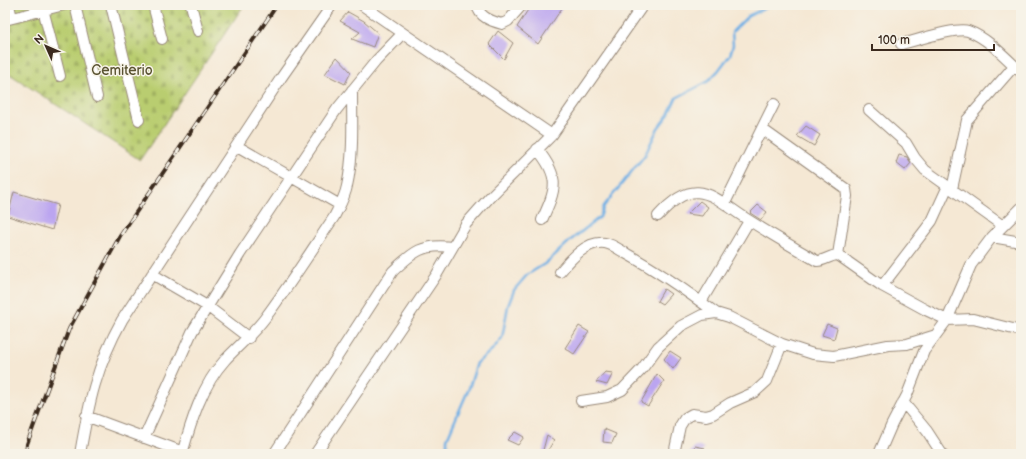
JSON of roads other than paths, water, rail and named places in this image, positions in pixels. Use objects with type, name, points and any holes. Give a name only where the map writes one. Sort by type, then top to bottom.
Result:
[{"type":"street","points":[[9,5],[9,19],[43,8],[64,5]]},
{"type":"street","points":[[75,5],[97,97]]},
{"type":"street","points":[[111,5],[139,120]]},
{"type":"street","points":[[153,5],[162,39]]},
{"type":"street","points":[[191,5],[198,31]]},
{"type":"street","points":[[80,454],[86,416],[93,386],[107,348],[122,320],[281,78],[332,5]]},
{"type":"street","points":[[362,5],[552,135]]},
{"type":"street","points":[[477,5],[478,11],[483,16],[502,24],[508,21],[522,5]]},
{"type":"street","points":[[316,454],[437,274],[466,224],[552,135],[643,5]]},
{"type":"street","points":[[43,8],[60,76]]},
{"type":"street","points":[[882,286],[932,221],[950,187],[967,120],[1017,69],[980,38],[966,30],[901,44]]},
{"type":"street","points":[[144,438],[192,332],[207,306],[337,109],[403,33]]},
{"type":"street","points":[[86,416],[183,453],[200,402],[208,384],[225,361],[249,338],[289,283],[334,217],[340,205],[347,187],[352,149],[352,90]]},
{"type":"street","points":[[725,202],[774,104]]},
{"type":"street","points":[[869,110],[906,143],[914,158],[925,170],[1003,226]]},
{"type":"street","points":[[762,129],[846,190],[846,203],[838,255]]},
{"type":"street","points":[[237,146],[340,205]]},
{"type":"street","points":[[537,149],[546,160],[553,176],[554,194],[542,220]]},
{"type":"street","points":[[658,216],[678,197],[689,193],[707,194],[725,202],[749,221],[817,261],[823,261],[833,255],[838,255],[882,286],[947,320],[973,319],[1021,331]]},
{"type":"street","points":[[879,454],[924,351],[947,320],[972,265],[992,237],[1021,208]]},
{"type":"street","points":[[701,302],[749,221]]},
{"type":"street","points":[[992,237],[1021,242]]},
{"type":"street","points":[[560,272],[568,262],[583,250],[594,244],[604,243],[638,260],[716,313],[729,317],[782,344],[813,354],[834,356],[888,345],[907,344],[936,335]]},
{"type":"street","points":[[274,454],[393,271],[411,254],[425,247],[452,247]]},
{"type":"street","points":[[152,274],[207,306],[249,338]]},
{"type":"street","points":[[581,401],[607,397],[622,390],[642,369],[658,347],[681,326],[702,315],[716,313]]},
{"type":"street","points":[[675,449],[680,426],[685,418],[692,414],[706,416],[713,414],[730,403],[755,392],[767,381],[782,344]]},
{"type":"street","points":[[903,402],[927,431],[942,454]]},
{"type":"waterway","points":[[445,454],[447,451],[447,439],[469,388],[477,363],[493,349],[502,338],[508,306],[514,290],[527,275],[546,263],[571,240],[600,217],[604,206],[645,155],[658,128],[668,115],[676,98],[707,82],[718,71],[730,55],[733,45],[732,32],[748,16],[772,5]]},
{"type":"railway","points":[[26,454],[27,444],[69,329],[120,236],[277,5]]},
{"type":"park label","name":"Cemiterio","points":[[122,70]]}]
